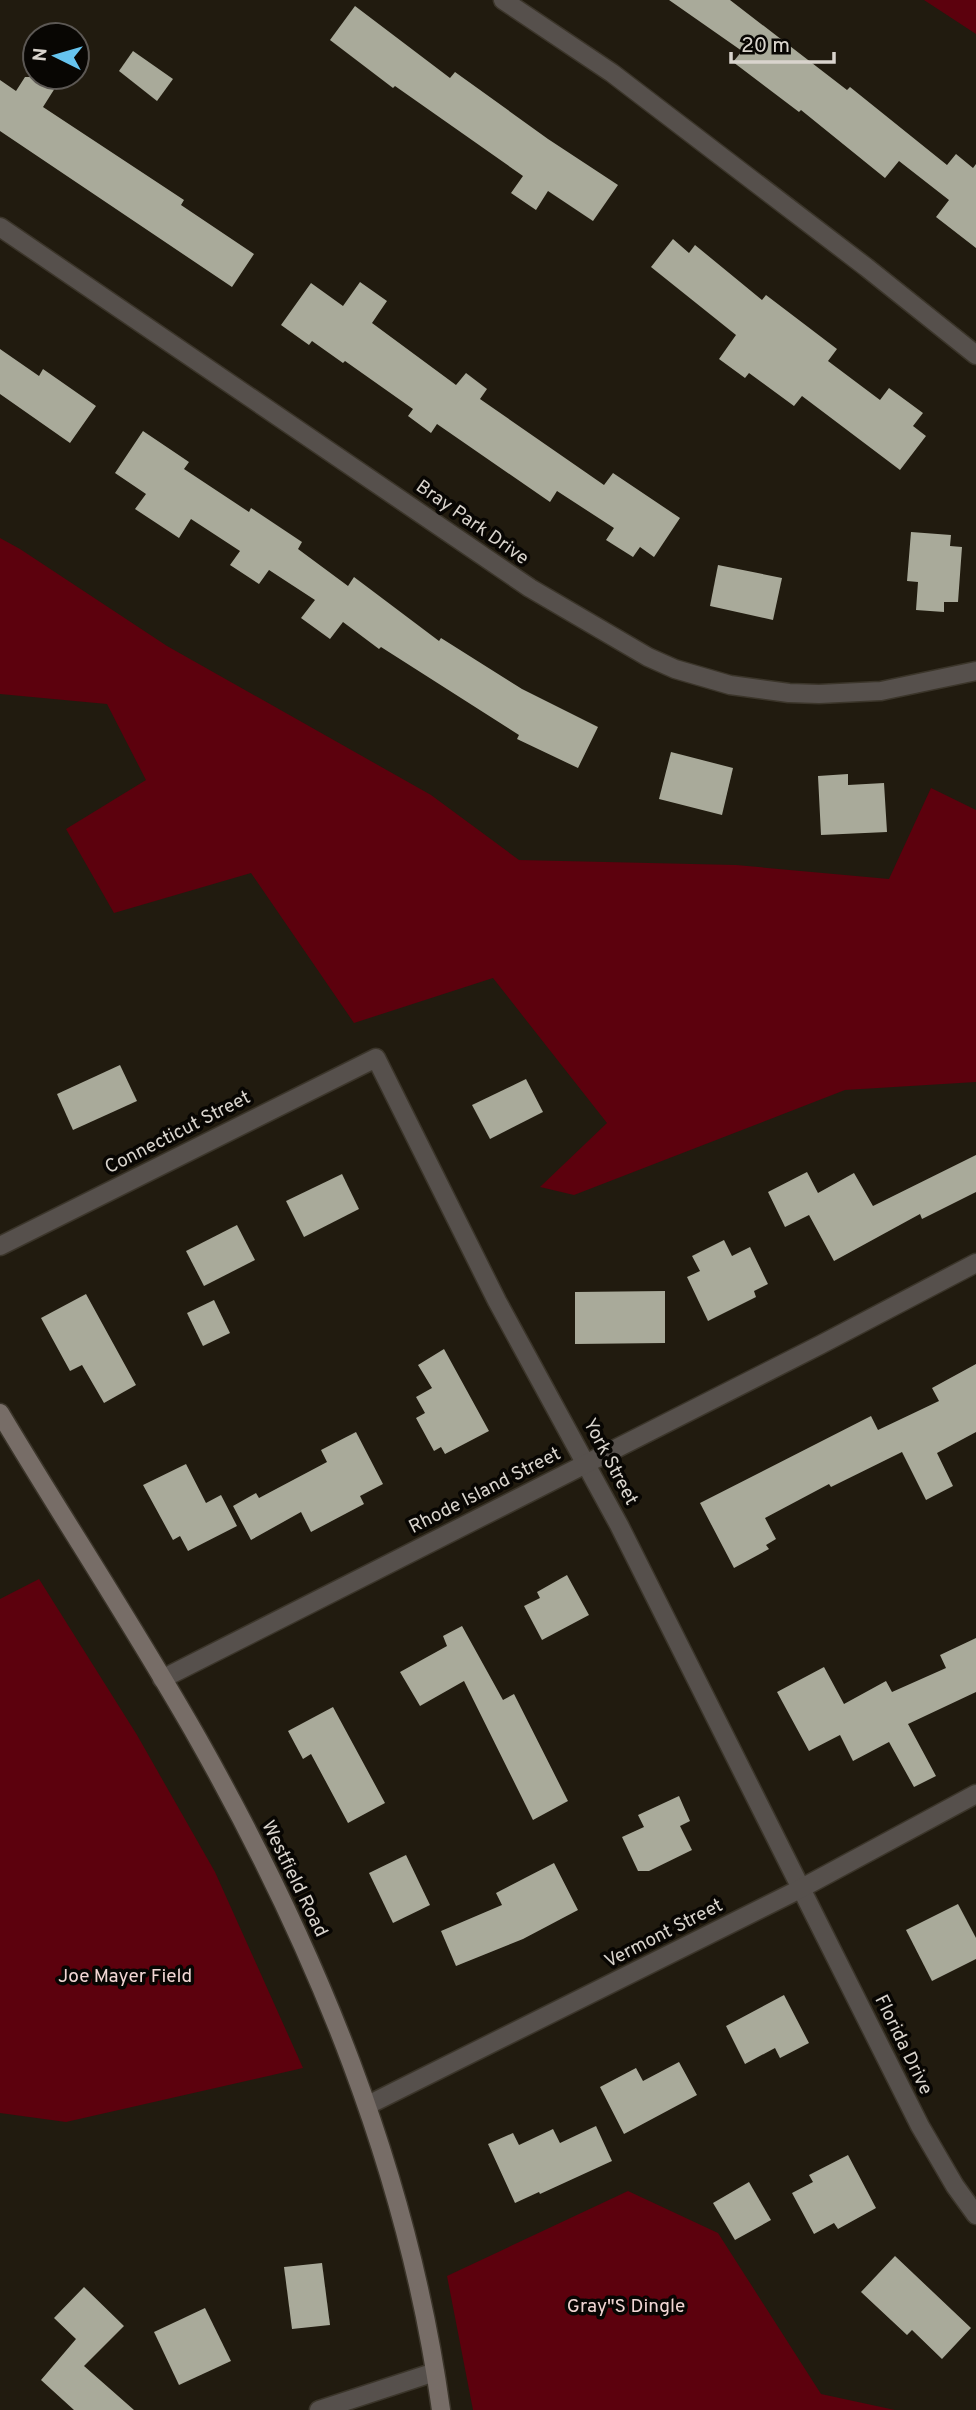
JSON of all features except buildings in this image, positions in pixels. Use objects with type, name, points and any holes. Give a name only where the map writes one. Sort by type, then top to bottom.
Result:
[{"type":"main road","name":"Westfield Road","points":[[0,1413],[197,1737],[270,1873],[337,2023],[368,2105],[408,2239],[441,2410]]},
{"type":"street","points":[[503,0],[612,73],[866,267],[976,355]]},
{"type":"street","name":"Bray Park Drive","points":[[0,227],[530,587],[648,657],[675,669],[730,685],[809,694],[881,691],[976,671]]},
{"type":"street","name":"Connecticut Street","points":[[0,1246],[376,1058]]},
{"type":"street","name":"York Street","points":[[376,1058],[496,1301],[587,1462],[800,1889]]},
{"type":"street","name":"Rhode Island Street","points":[[162,1679],[976,1264]]},
{"type":"street","name":"Vermont Street","points":[[368,2105],[800,1889],[976,1794]]},
{"type":"street","name":"Florida Drive","points":[[800,1889],[920,2126],[976,2215]]},
{"type":"street","points":[[319,2410],[435,2372]]},
{"type":"green space","points":[[924,0],[976,0],[976,34]]},
{"type":"green space","points":[[0,538],[167,646],[431,795],[519,860],[736,865],[889,879],[931,788],[976,810],[976,1082],[845,1090],[574,1195],[540,1187],[607,1123],[493,978],[354,1023],[251,873],[114,913],[66,829],[146,780],[107,704],[0,694]]},
{"type":"green space","name":"Joe Mayer Field","points":[[39,1579],[137,1735],[215,1872],[303,2068],[66,2122],[0,2113],[0,1599]]},
{"type":"green space","name":"Gray\"S Dingle","points":[[628,2191],[718,2233],[821,2394],[895,2410],[473,2410],[447,2276]]}]
